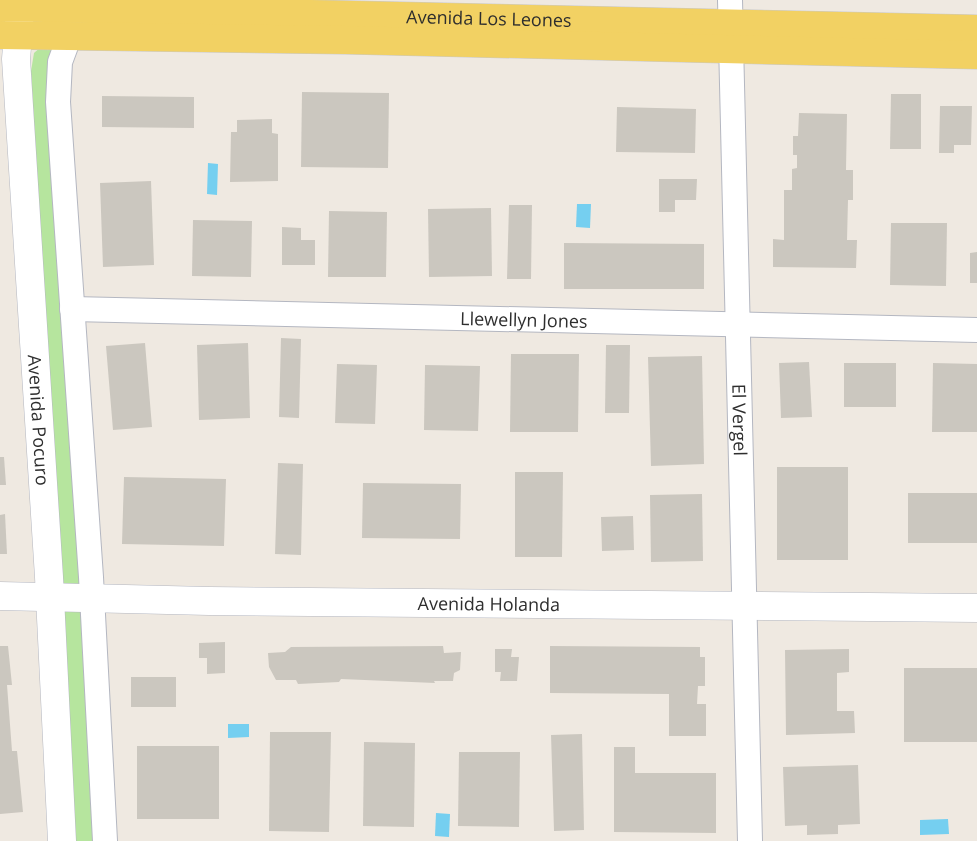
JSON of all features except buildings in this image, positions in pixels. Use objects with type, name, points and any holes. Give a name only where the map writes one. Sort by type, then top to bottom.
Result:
[{"type":"main road","name":"Avenida Los Leones","points":[[13,5],[414,8],[730,24],[977,29]]},
{"type":"main road","name":"Avenida Los Leones","points":[[9,35],[730,24],[977,55]]},
{"type":"street","name":"Avenida Pocuro","points":[[13,5],[9,35],[16,59],[50,597],[62,841]]},
{"type":"street","name":"El Vergel","points":[[730,24],[750,841]]},
{"type":"street","points":[[70,35],[60,62],[58,87],[92,598],[105,841]]},
{"type":"street","name":"Llewellyn Jones","points":[[72,309],[977,330]]},
{"type":"street","name":"Avenida Holanda","points":[[0,596],[218,601],[977,608]]},
{"type":"green space","points":[[42,46],[57,47],[98,841],[75,841],[31,71],[34,53]]},
{"type":"water","points":[[208,163],[218,164],[217,195],[207,194]]},
{"type":"water","points":[[577,204],[591,204],[590,228],[576,227]]},
{"type":"water","points":[[228,724],[249,724],[249,737],[228,738]]},
{"type":"water","points":[[436,813],[450,814],[449,837],[435,836]]},
{"type":"water","points":[[948,819],[949,834],[920,835],[920,820]]}]
